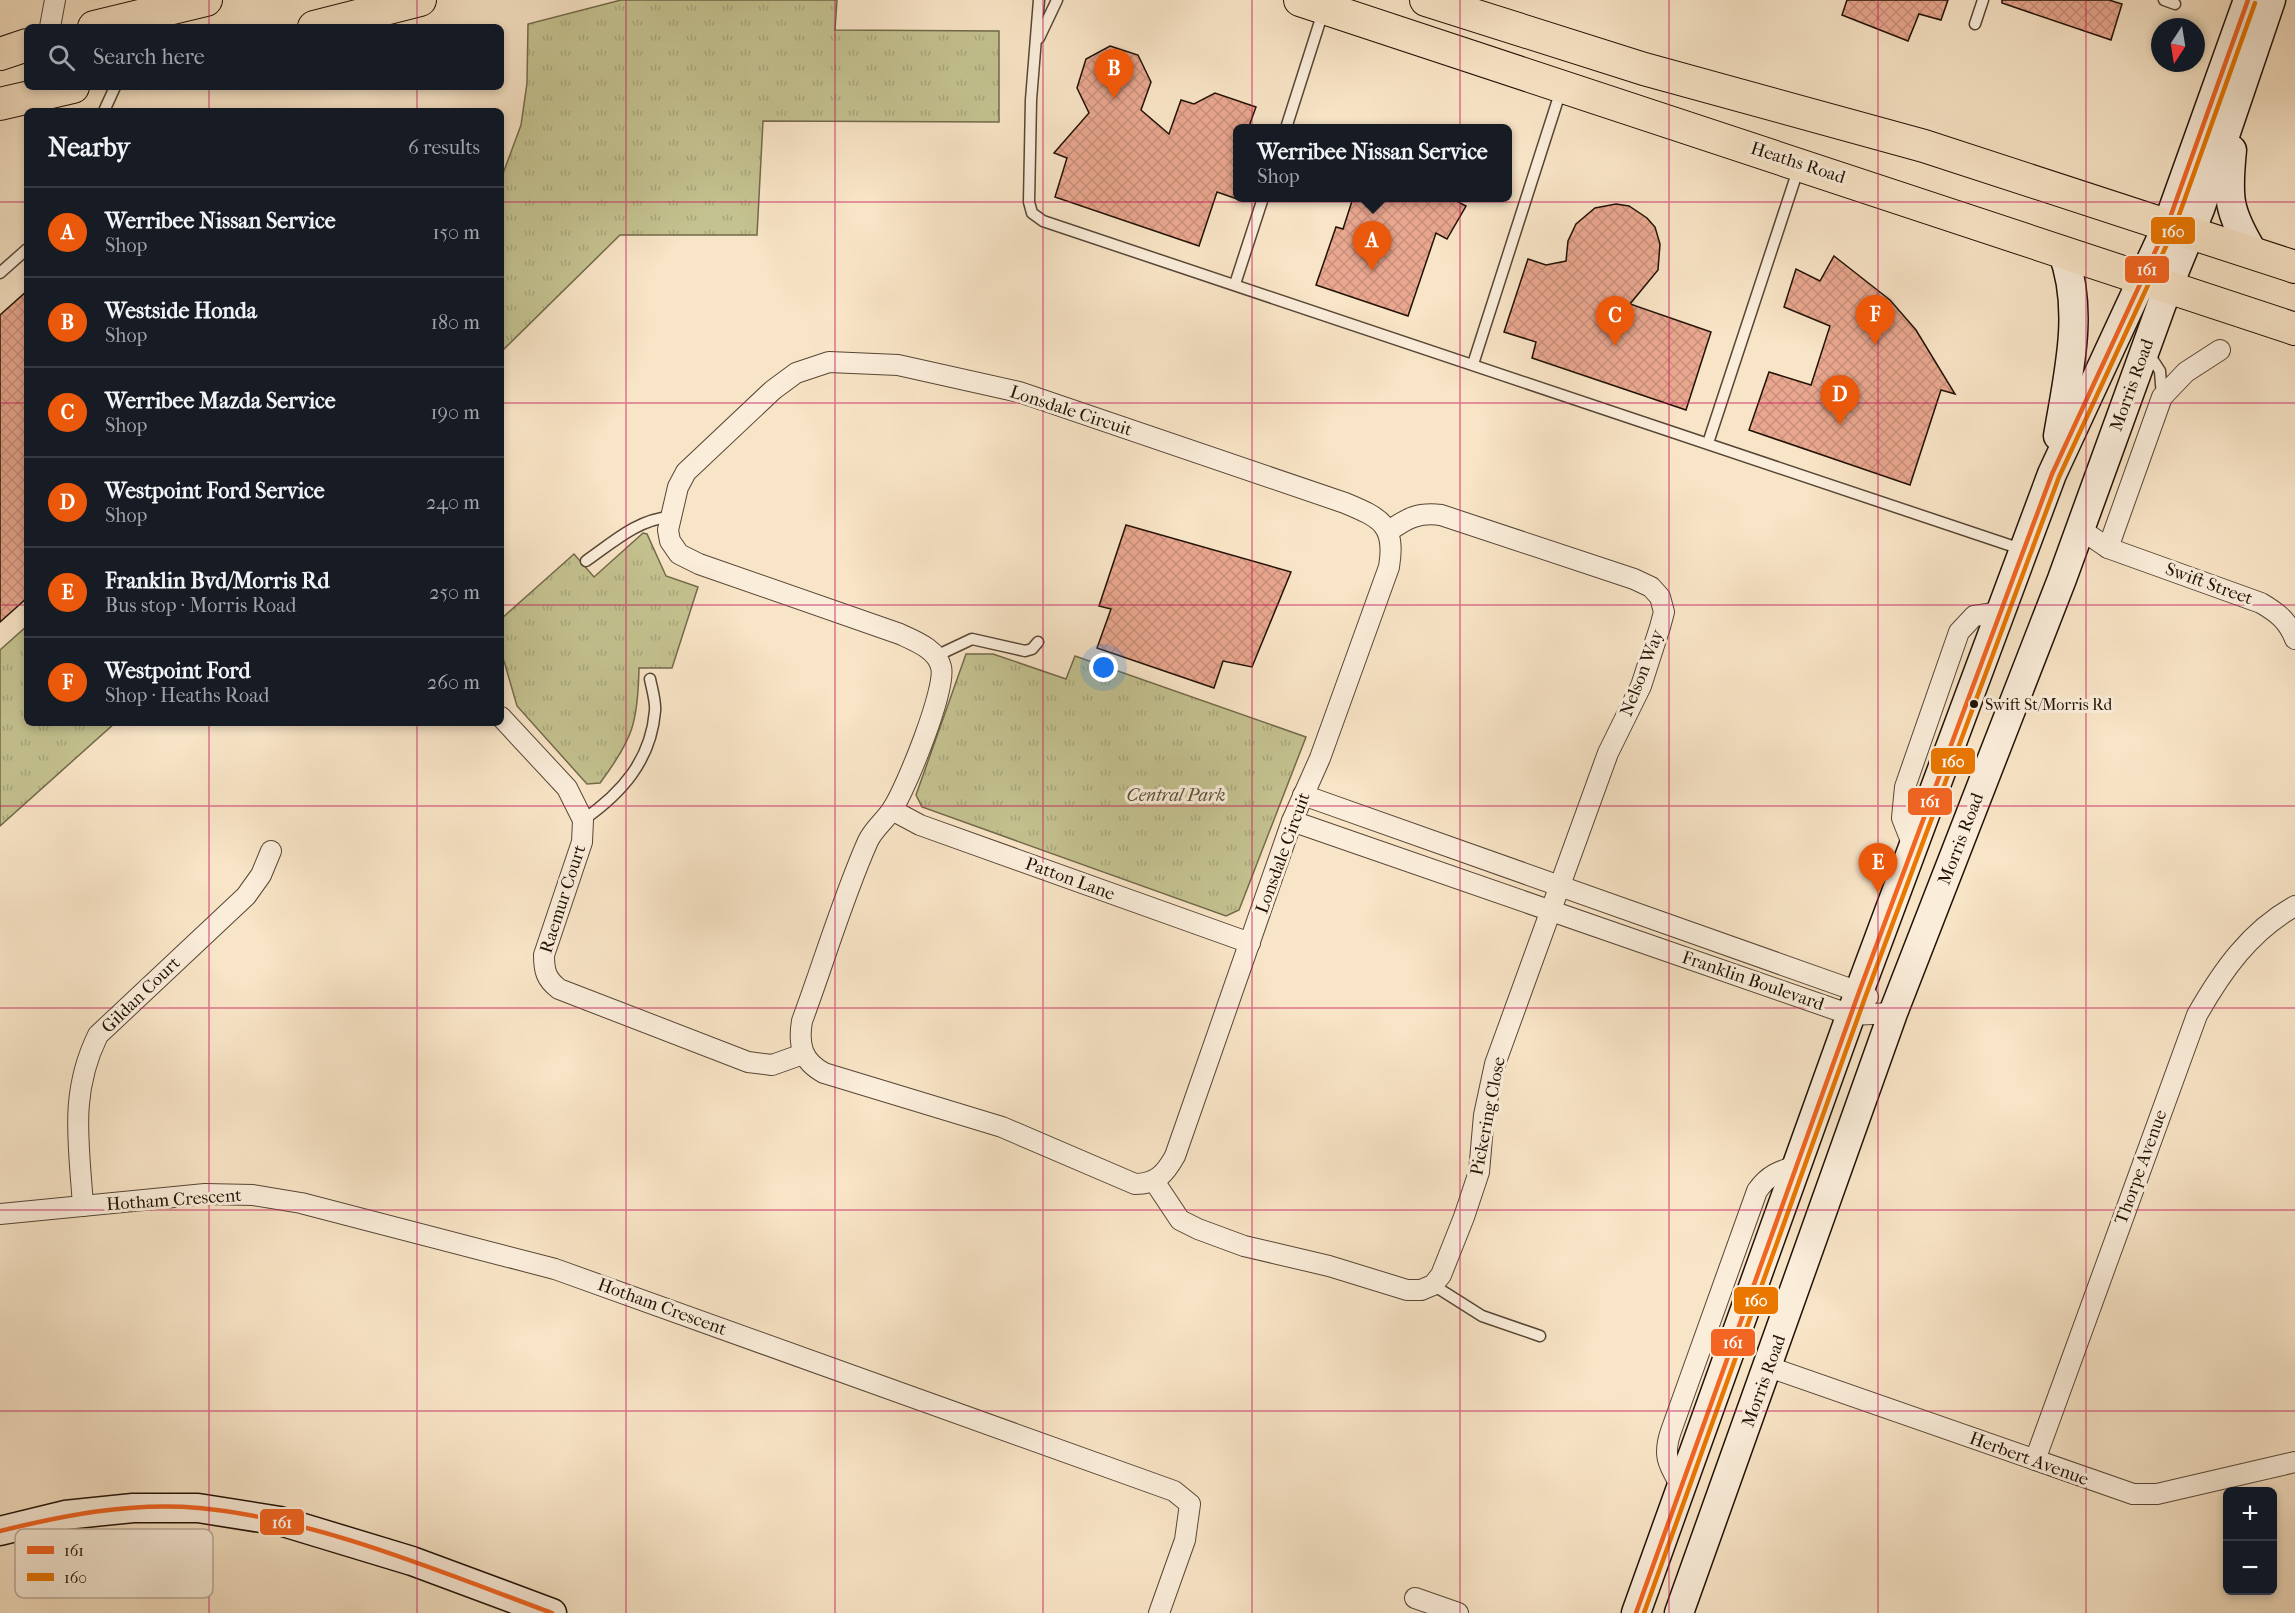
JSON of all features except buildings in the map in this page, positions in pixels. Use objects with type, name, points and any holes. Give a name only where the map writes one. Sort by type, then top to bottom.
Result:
[{"type":"main road","points":[[107,24],[207,0]]},
{"type":"main road","points":[[326,24],[420,0]]},
{"type":"main road","points":[[1426,0],[1698,85],[1924,146],[2295,267]]},
{"type":"main road","name":"Heaths Road","points":[[1312,4],[1800,163],[2295,329]]},
{"type":"main road","points":[[0,54],[24,46]]},
{"type":"main road","points":[[0,104],[60,90]]},
{"type":"street","points":[[51,24],[55,0]]},
{"type":"street","name":"Morris Road","points":[[2179,230],[2248,0]]},
{"type":"street","name":"Morris Road","points":[[1636,1613],[1855,1004],[2052,474],[2155,283],[2237,103],[2271,0]]},
{"type":"street","points":[[2237,103],[2228,186],[2231,211],[2254,254]]},
{"type":"street","points":[[2052,474],[2073,331],[2071,282],[2062,251]]},
{"type":"street","name":"Morris Road","points":[[1679,1613],[1769,1367],[1893,1013],[2062,579],[2145,349],[2155,283]]},
{"type":"street","points":[[2062,579],[2068,565],[2079,557],[2108,548],[2162,397],[2186,372],[2220,351]]},
{"type":"street","name":"Lonsdale Circuit","points":[[936,656],[920,643],[900,634],[699,564],[679,554],[670,541],[668,530],[670,517],[682,479],[704,452],[796,373],[829,362],[898,366],[1019,392],[1344,503],[1372,514],[1389,531],[1392,547],[1389,567],[1292,821],[1175,1156],[1167,1171],[1154,1181]]},
{"type":"street","name":"Nelson Way","points":[[1389,531],[1409,517],[1424,513],[1441,515],[1634,579],[1651,587],[1660,597],[1664,612],[1641,686],[1608,753],[1550,910]]},
{"type":"street","points":[[2025,550],[2046,528],[2061,525],[2080,528]]},
{"type":"street","name":"Swift Street","points":[[2080,528],[2108,548],[2261,603],[2284,619],[2290,626],[2295,639]]},
{"type":"street","points":[[936,656],[942,668],[939,694],[904,789],[892,810],[869,839],[802,1021],[799,1037],[803,1054],[811,1066],[824,1073],[1002,1126],[1135,1184],[1154,1181],[1180,1220],[1244,1246],[1329,1266],[1407,1290],[1421,1290],[1433,1284]]},
{"type":"street","name":"Raemur Court","points":[[504,720],[567,788],[583,819],[582,842],[543,955],[544,971],[549,981],[559,989],[748,1062],[772,1065],[803,1054]]},
{"type":"street","name":"Franklin Boulevard","points":[[1303,795],[1709,940],[1855,1004]]},
{"type":"street","name":"Patton Lane","points":[[892,810],[920,825],[1250,943]]},
{"type":"street","name":"Franklin Boulevard","points":[[1292,821],[1701,963],[1893,1013]]},
{"type":"street","name":"Gildan Court","points":[[83,1206],[77,1119],[79,1090],[85,1062],[98,1035],[246,896],[261,875],[271,851]]},
{"type":"street","points":[[1458,879],[1467,854]]},
{"type":"street","name":"Thorpe Avenue","points":[[2035,1460],[2197,1015],[2218,978],[2251,938],[2295,906]]},
{"type":"street","name":"Pickering Close","points":[[1433,1284],[1446,1267],[1479,1172],[1485,1115],[1495,1064],[1550,910]]},
{"type":"street","points":[[1701,963],[1709,940]]},
{"type":"street","name":"Hotham Crescent","points":[[0,1214],[205,1194],[253,1195],[301,1203],[555,1269],[1162,1485],[1182,1496],[1190,1504],[1185,1540],[1159,1613]]},
{"type":"street","name":"Herbert Avenue","points":[[1769,1367],[2133,1494],[2157,1494],[2295,1462]]},
{"type":"street","points":[[0,1531],[66,1515],[133,1508],[198,1509],[280,1521],[412,1561],[552,1613]]},
{"type":"street","points":[[1414,1598],[1458,1613]]},
{"type":"lane","points":[[1039,0],[1029,149],[1029,202],[1032,213],[1060,226],[2025,550]]},
{"type":"lane","points":[[1036,46],[1057,0]]},
{"type":"lane","points":[[1975,24],[1983,0]]},
{"type":"lane","points":[[1287,124],[1312,4]]},
{"type":"lane","points":[[1473,364],[1562,86]]},
{"type":"lane","points":[[105,108],[114,90]]},
{"type":"lane","points":[[1708,443],[1800,163]]},
{"type":"lane","points":[[1235,284],[1262,202]]},
{"type":"lane","points":[[0,273],[24,252]]},
{"type":"lane","points":[[2145,349],[2152,356],[2160,371],[2162,397]]},
{"type":"lane","points":[[586,561],[640,524],[654,518],[670,517]]},
{"type":"lane","points":[[936,656],[972,639],[1025,651],[1032,649],[1038,642]]},
{"type":"lane","points":[[583,819],[606,804],[640,765],[649,741],[656,710],[650,680]]},
{"type":"lane","points":[[1433,1284],[1482,1316],[1540,1336]]},
{"type":"green space","points":[[621,0],[837,0],[835,30],[999,31],[999,122],[763,121],[757,235],[620,235],[504,349],[504,171],[521,125],[527,83],[528,24]]},
{"type":"green space","points":[[643,533],[647,534],[666,576],[698,587],[672,668],[639,668],[635,717],[627,742],[600,783],[587,784],[517,706],[504,661],[504,616],[574,554],[594,577]]},
{"type":"green space","points":[[24,629],[24,726],[112,726],[0,826],[0,650]]},
{"type":"green space","name":"Central Park","points":[[966,654],[993,654],[1066,679],[1075,656],[1306,737],[1239,910],[1226,916],[922,807],[916,795]]},
{"type":"transit line","name":"161","points":[[1636,1613],[1859,992],[2052,474],[2167,226],[2248,0]]},
{"type":"transit line","name":"160","points":[[1644,1613],[1866,995],[2059,477],[2174,229],[2255,3]]},
{"type":"transit line","name":"161","points":[[0,1531],[74,1515],[123,1508],[199,1508],[243,1514],[288,1523],[378,1549],[552,1613]]},
{"type":"place","name":"Westside Honda","points":[[1114,99]]},
{"type":"place","name":"Werribee Nissan Service","points":[[1372,271]]},
{"type":"place","name":"Westpoint Ford","points":[[1875,345]]},
{"type":"place","name":"Werribee Mazda Service","points":[[1615,346]]},
{"type":"place","name":"Westpoint Ford Service","points":[[1840,425]]},
{"type":"place","name":"Swift St/Morris Rd","points":[[1974,704]]},
{"type":"place","name":"Franklin Bvd/Morris Rd","points":[[1878,893]]}]
